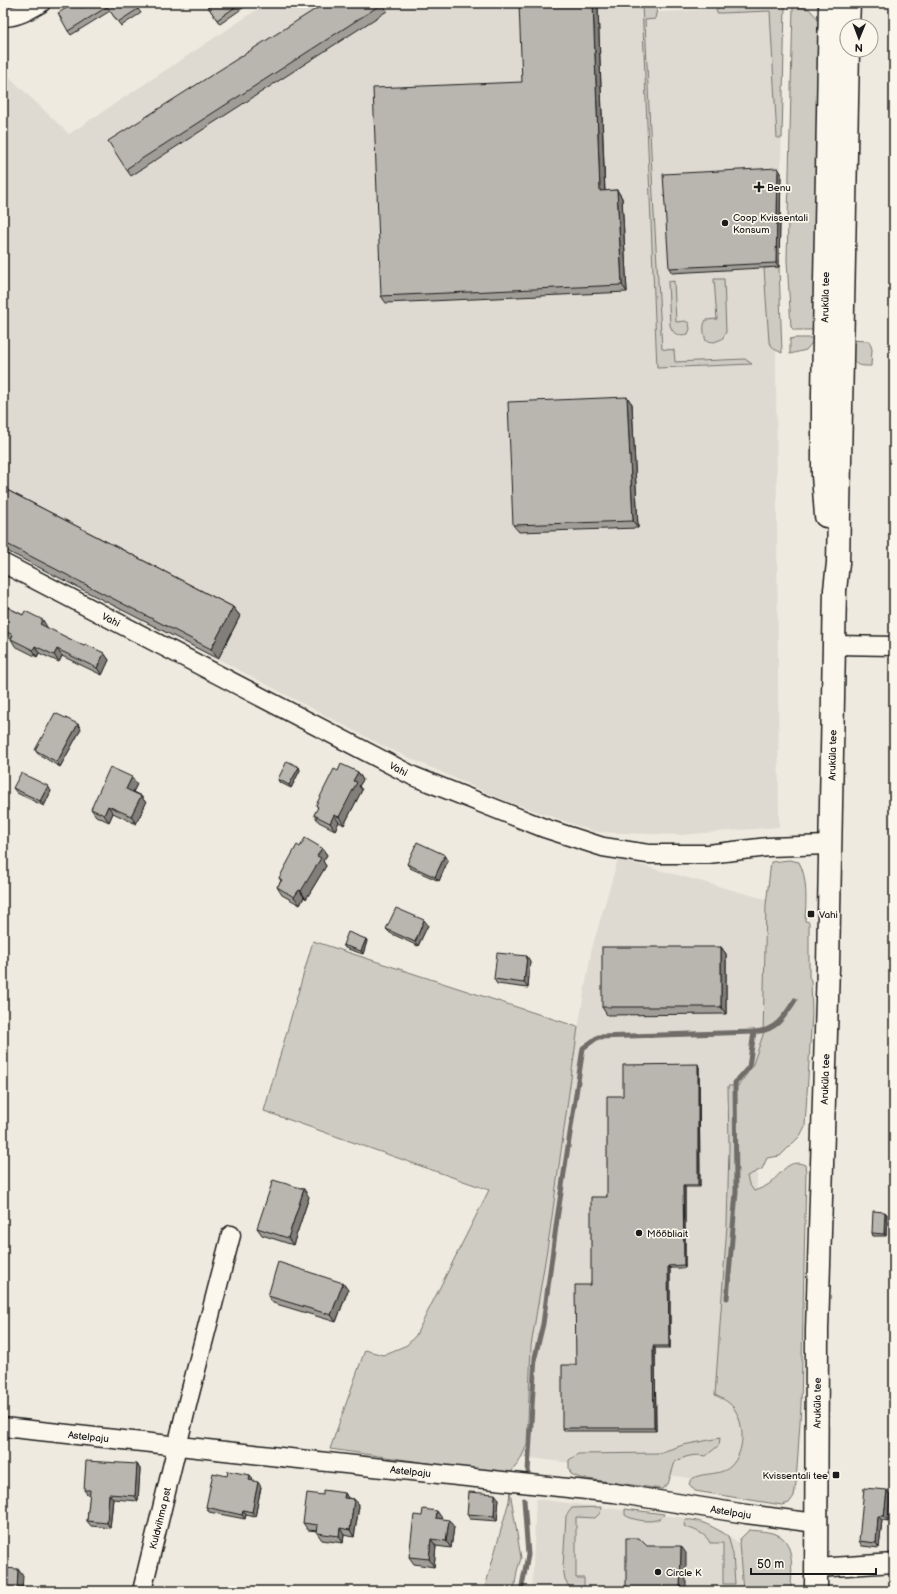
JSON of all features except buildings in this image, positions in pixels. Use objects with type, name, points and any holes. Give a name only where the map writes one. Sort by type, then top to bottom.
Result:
[{"type":"highway","name":"Aruküla tee","points":[[830,3],[823,373],[823,468],[829,554],[835,590]]},
{"type":"highway","points":[[848,3],[848,18]]},
{"type":"highway","name":"Aruküla tee","points":[[816,1591],[817,1330],[828,966],[829,845],[835,645],[835,590],[838,555],[848,58]]},
{"type":"street","points":[[3,18],[30,10],[41,3]]},
{"type":"street","name":"Vahi","points":[[3,563],[413,776],[544,828],[603,847],[648,854],[708,854],[768,847],[829,845]]},
{"type":"street","points":[[835,645],[894,646]]},
{"type":"street","name":"Kuldvihma pst","points":[[142,1591],[188,1401],[231,1235]]},
{"type":"street","name":"Astelpaju","points":[[3,1427],[614,1493],[746,1514],[816,1523]]},
{"type":"street","points":[[816,1568],[894,1563]]},
{"type":"shaded area","points":[[267,3],[642,3],[643,13],[785,5],[776,363],[779,827],[680,835],[596,832],[501,799],[385,747],[218,659],[3,549],[3,71],[69,134]]},
{"type":"shaded area","points":[[642,3],[658,3],[655,19],[645,20],[662,349],[674,350],[675,362],[745,359],[752,364],[657,368]]},
{"type":"shaded area","points":[[720,5],[785,5],[782,138],[777,138],[770,11],[717,13],[716,10]]},
{"type":"shaded area","points":[[793,6],[809,9],[822,23],[813,330],[794,330],[791,327],[787,260]]},
{"type":"shaded area","points":[[779,267],[782,353],[774,349],[769,342],[764,268]]},
{"type":"shaded area","points":[[714,279],[724,279],[726,332],[722,339],[714,342],[706,341],[704,327],[706,320],[717,319]]},
{"type":"shaded area","points":[[674,281],[676,322],[685,321],[689,323],[690,329],[688,334],[681,335],[674,333],[670,325],[668,282]]},
{"type":"shaded area","points":[[790,339],[815,339],[806,350],[790,354]]},
{"type":"shaded area","points":[[849,340],[869,341],[872,349],[871,366],[864,366],[855,363],[851,356]]},
{"type":"shaded area","points":[[618,859],[773,901],[757,1177],[744,1485],[515,1456],[577,1034],[592,948]]},
{"type":"shaded area","points":[[789,860],[799,862],[802,869],[806,891],[805,921],[809,922],[809,977],[811,980],[812,1014],[805,1126],[800,1136],[780,1156],[767,1158],[762,1169],[747,1176],[749,1184],[754,1191],[769,1184],[785,1168],[794,1163],[805,1165],[806,1172],[801,1407],[796,1483],[794,1496],[789,1503],[782,1505],[695,1491],[689,1484],[696,1477],[719,1472],[730,1467],[739,1454],[741,1446],[742,1429],[737,1414],[729,1403],[715,1395],[727,1225],[729,1148],[728,1086],[738,1086],[752,1067],[763,1035],[766,905],[771,862]]},
{"type":"shaded area","points":[[313,941],[578,1027],[550,1231],[531,1346],[527,1445],[519,1462],[511,1472],[497,1473],[330,1449],[365,1350],[383,1355],[407,1345],[416,1335],[489,1190],[264,1111]]},
{"type":"shaded area","points":[[720,1438],[719,1445],[706,1456],[690,1456],[675,1462],[668,1484],[662,1489],[580,1478],[571,1474],[569,1468],[569,1460],[578,1454],[659,1453],[683,1445]]},
{"type":"shaded area","points":[[510,1491],[521,1558],[517,1571],[514,1591],[484,1591],[509,1501]]},
{"type":"shaded area","points":[[536,1499],[685,1518],[686,1524],[721,1530],[739,1543],[743,1591],[532,1591]]},
{"type":"shaded area","points":[[601,1507],[600,1513],[595,1518],[576,1517],[576,1578],[584,1578],[584,1591],[571,1591],[565,1579],[563,1568],[566,1516],[572,1508]]},
{"type":"shaded area","points":[[625,1509],[664,1514],[657,1520],[646,1521],[634,1519],[625,1515]]},
{"type":"shaded area","points":[[685,1520],[702,1522],[728,1536],[733,1554],[735,1584],[723,1584],[723,1543],[710,1543],[703,1534],[684,1526]]},
{"type":"shaded area","points":[[749,1530],[764,1531],[778,1535],[784,1539],[790,1552],[792,1568],[791,1591],[743,1591],[739,1543],[740,1539]]},
{"type":"waterway","points":[[528,1471],[535,1357],[543,1324],[557,1219],[583,1048],[598,1037],[762,1031],[779,1022],[795,1000]]},
{"type":"waterway","points":[[727,1298],[736,1192],[735,1083],[749,1067],[754,1032]]},
{"type":"waterway","points":[[521,1591],[528,1555],[524,1500]]},
{"type":"place","name":"Benu","points":[[759,187]]},
{"type":"place","name":"Coop Kvissentali Konsum","points":[[725,223]]},
{"type":"place","name":"Vahi","points":[[811,914]]},
{"type":"place","name":"Mööbliait","points":[[639,1233]]},
{"type":"place","name":"Kvissentali tee","points":[[836,1475]]},
{"type":"place","name":"Circle K","points":[[658,1572]]}]
